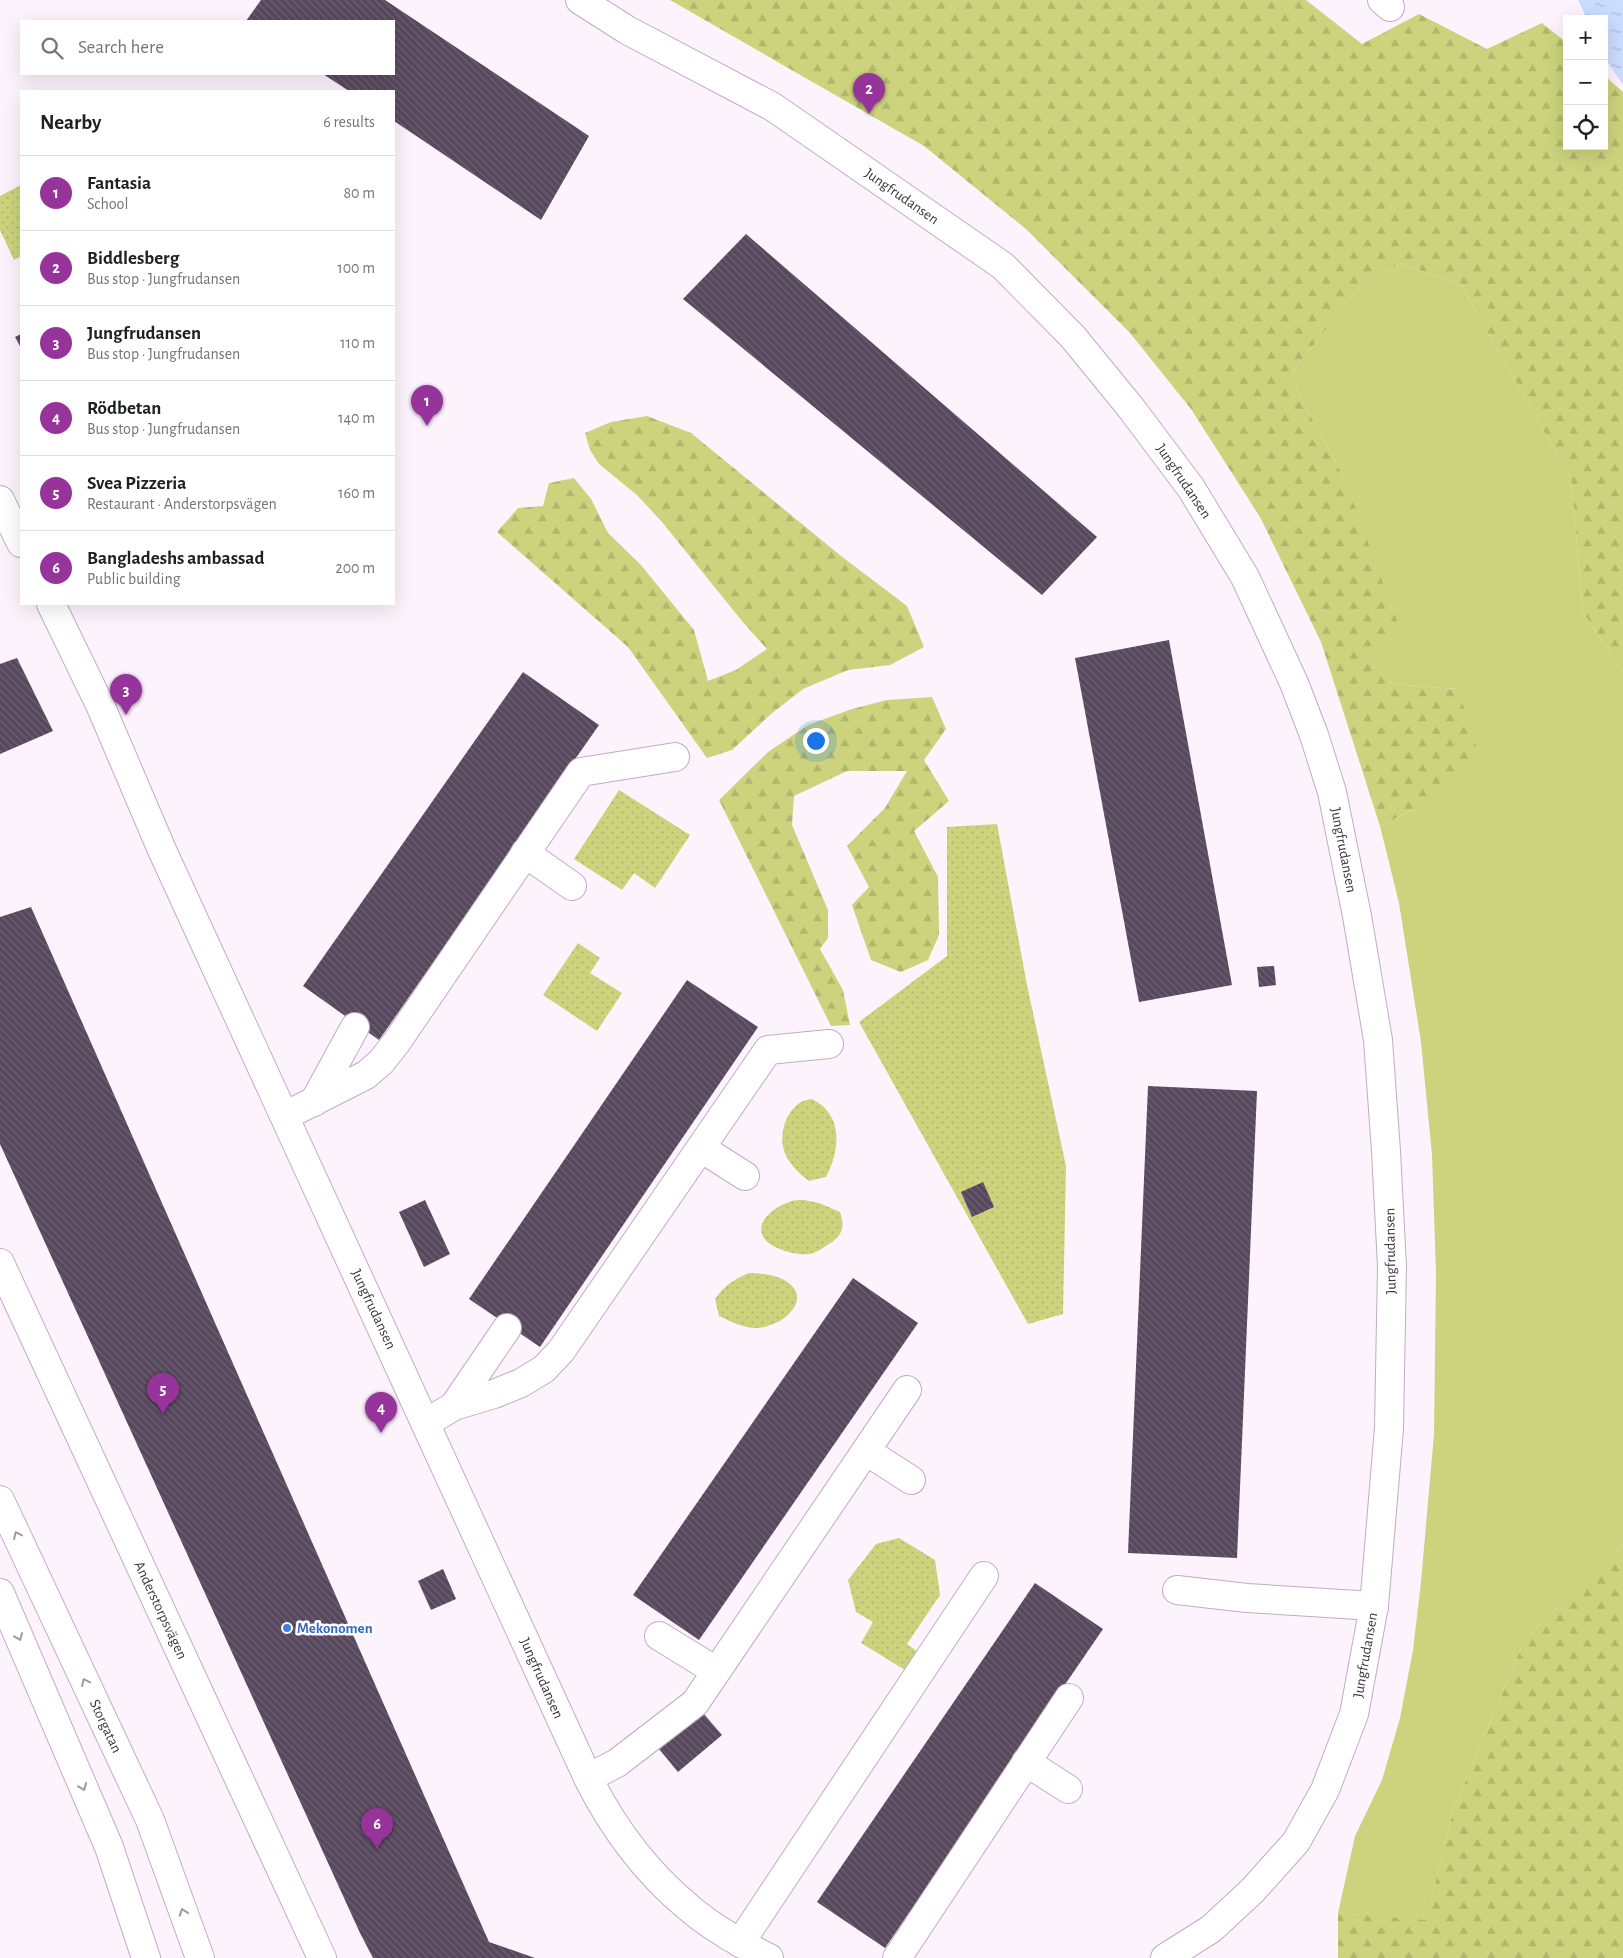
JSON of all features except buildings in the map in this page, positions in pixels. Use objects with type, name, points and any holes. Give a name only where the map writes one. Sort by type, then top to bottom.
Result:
[{"type":"street","name":"Jungfrudansen","points":[[580,0],[627,30],[773,107],[1003,266],[1073,337],[1131,408],[1191,488],[1244,577],[1294,683],[1314,735],[1332,792],[1357,916],[1378,1040],[1392,1266],[1389,1428],[1374,1606],[1354,1714],[1325,1790],[1296,1842],[1252,1891],[1211,1929],[1165,1958]]},
{"type":"street","points":[[0,500],[20,541]]},
{"type":"street","name":"Jungfrudansen","points":[[51,605],[101,707],[162,850],[604,1811],[646,1865],[688,1908],[740,1943],[769,1958]]},
{"type":"street","points":[[285,1116],[366,1075],[381,1062],[396,1043],[581,772],[675,757]]},
{"type":"street","points":[[526,854],[572,886]]},
{"type":"street","points":[[314,1102],[355,1027]]},
{"type":"street","points":[[426,1423],[454,1406],[522,1383],[544,1369],[561,1351],[768,1050],[829,1044]]},
{"type":"street","points":[[701,1148],[745,1176]]},
{"type":"street","name":"Anderstorpsvägen","points":[[0,1263],[322,1958]]},
{"type":"street","points":[[454,1406],[507,1328]]},
{"type":"street","points":[[588,1778],[617,1763],[695,1703],[907,1390]]},
{"type":"street","points":[[866,1451],[911,1480]]},
{"type":"street","name":"Storgatan","points":[[0,1500],[150,1820],[200,1958]]},
{"type":"street","points":[[740,1943],[984,1576]]},
{"type":"street","points":[[1177,1590],[1247,1598],[1374,1606]]},
{"type":"street","points":[[0,1593],[109,1847],[146,1958]]},
{"type":"street","points":[[658,1636],[716,1671]]},
{"type":"street","points":[[896,1958],[1068,1698]]},
{"type":"street","points":[[1026,1762],[1068,1789]]},
{"type":"green space","points":[[670,0],[1306,0],[1362,44],[1419,14],[1487,49],[1542,23],[1563,40],[1563,150],[1608,150],[1608,79],[1623,92],[1623,673],[1583,612],[1571,479],[1461,285],[1400,263],[1359,288],[1293,371],[1297,391],[1344,477],[1399,626],[1360,653],[1393,684],[1458,689],[1478,752],[1415,809],[1380,826],[1321,642],[1260,517],[1191,409],[1130,333],[1026,229],[924,146]]},
{"type":"green space","points":[[20,186],[20,257],[14,260],[0,230],[0,196]]},
{"type":"green space","points":[[1400,263],[1461,285],[1571,479],[1583,612],[1623,673],[1623,1544],[1525,1639],[1454,1808],[1426,1921],[1338,1913],[1355,1836],[1382,1780],[1400,1718],[1413,1650],[1434,1434],[1436,1272],[1432,1155],[1421,1042],[1399,903],[1380,826],[1415,809],[1458,689],[1393,684],[1360,653],[1344,477],[1297,391],[1293,371],[1359,288]]},
{"type":"green space","points":[[647,416],[691,433],[841,556],[907,606],[924,647],[890,665],[848,670],[803,689],[771,714],[732,750],[707,758],[628,647],[497,532],[518,508],[543,506],[549,483],[574,478],[591,499],[608,533],[640,564],[694,630],[708,681],[736,670],[767,649],[662,522],[637,495],[599,464],[590,450],[585,433],[611,422]]},
{"type":"green space","points":[[932,697],[946,729],[924,760],[949,801],[914,831],[938,877],[939,935],[928,960],[901,972],[871,960],[852,905],[869,887],[847,846],[885,808],[907,771],[847,771],[794,796],[792,825],[828,910],[828,938],[820,949],[843,990],[850,1025],[831,1026],[719,800],[768,752],[808,725],[852,709],[887,700]]},
{"type":"green space","points":[[619,790],[690,835],[655,888],[634,873],[622,890],[574,859]]},
{"type":"green space","points":[[997,824],[1027,985],[1066,1166],[1063,1314],[1028,1324],[859,1022],[947,956],[947,827]]},
{"type":"green space","points":[[578,943],[600,958],[590,973],[622,993],[597,1031],[543,995]]},
{"type":"green space","points":[[812,1099],[830,1114],[836,1134],[836,1145],[831,1167],[826,1177],[809,1181],[790,1162],[783,1147],[782,1139],[785,1123],[793,1109],[798,1104]]},
{"type":"green space","points":[[804,1200],[819,1203],[840,1212],[842,1230],[840,1234],[834,1241],[822,1249],[809,1254],[789,1252],[769,1243],[762,1234],[761,1228],[765,1218],[784,1204]]},
{"type":"green space","points":[[749,1273],[766,1274],[788,1282],[796,1291],[797,1296],[797,1301],[792,1311],[775,1323],[756,1328],[741,1326],[719,1316],[715,1299],[730,1283]]},
{"type":"green space","points":[[899,1538],[935,1560],[940,1595],[907,1644],[918,1652],[905,1670],[861,1643],[873,1622],[856,1612],[848,1580],[876,1544]]},
{"type":"green space","points":[[1623,1544],[1623,1958],[1338,1958],[1338,1913],[1426,1920],[1454,1808],[1525,1639]]},
{"type":"water","points":[[1578,0],[1623,0],[1623,85],[1608,63],[1608,15],[1585,15]]},
{"type":"place","name":"Biddlesberg","points":[[869,114]]},
{"type":"place","name":"Fantasia","points":[[427,426]]},
{"type":"place","name":"Jungfrudansen","points":[[126,715]]},
{"type":"place","name":"Svea Pizzeria","points":[[163,1414]]},
{"type":"place","name":"Rödbetan","points":[[381,1433]]},
{"type":"place","name":"Mekonomen","points":[[287,1628]]},
{"type":"place","name":"Bangladeshs ambassad","points":[[377,1849]]}]
